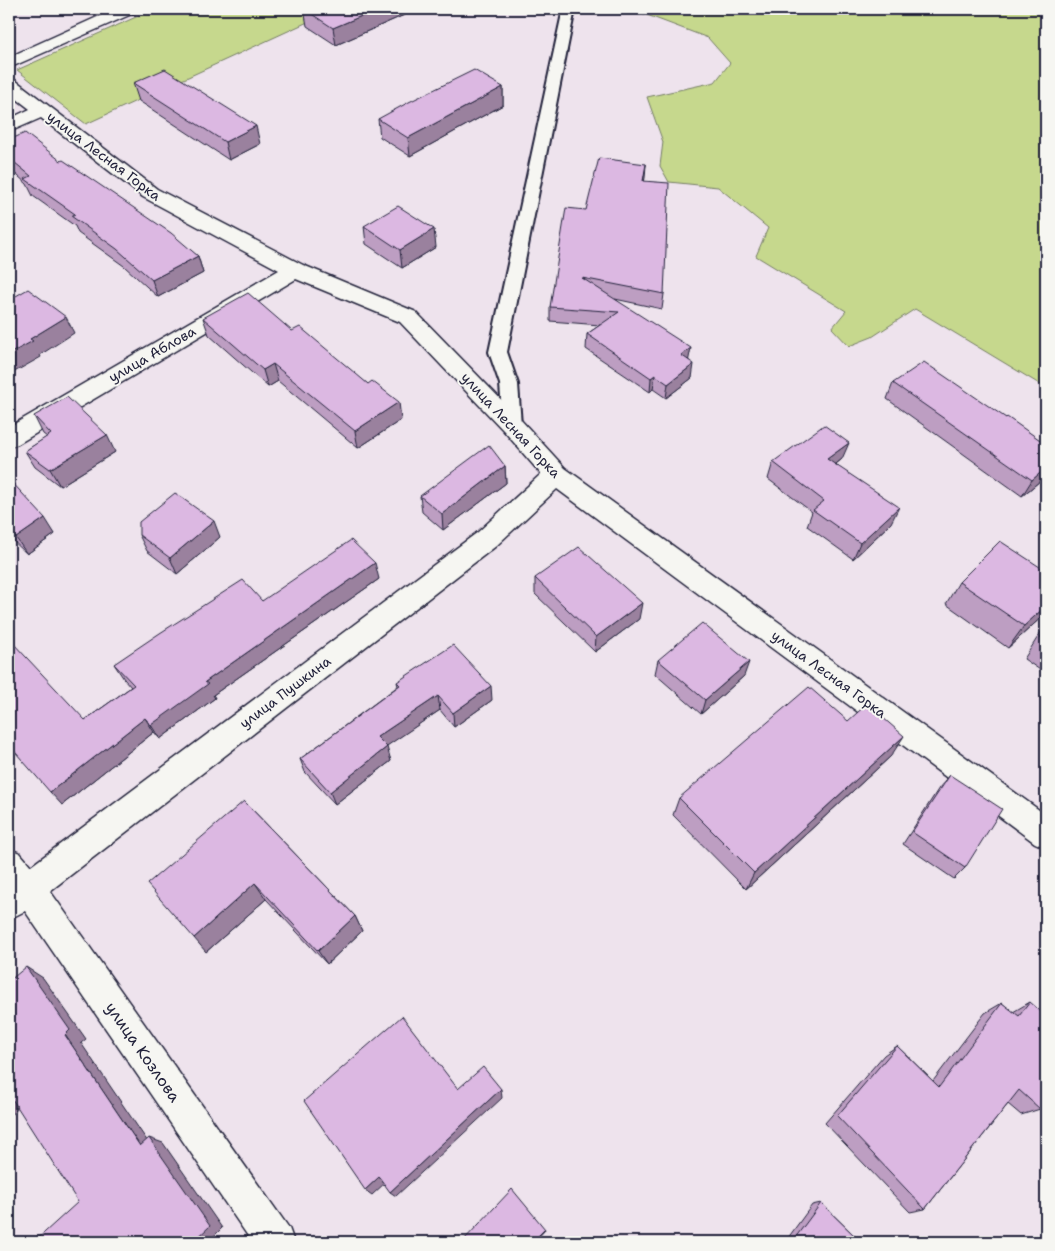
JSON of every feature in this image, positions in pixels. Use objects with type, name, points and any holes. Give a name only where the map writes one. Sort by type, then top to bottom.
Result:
[{"type":"street","points":[[9,62],[128,9]]},
{"type":"street","name":"улица Лесная Горка","points":[[9,84],[150,194],[296,270],[408,317],[512,425],[556,475],[1046,833]]},
{"type":"street","points":[[9,126],[42,110]]},
{"type":"street","name":"улица Аблова","points":[[9,438],[296,270]]},
{"type":"street","name":"улица Пушкина","points":[[15,884],[487,539],[556,475]]},
{"type":"street","name":"улица Козлова","points":[[15,884],[276,1242]]},
{"type":"lane","points":[[512,425],[509,384],[498,352],[569,9]]},
{"type":"green space","points":[[154,9],[336,9],[86,124],[17,70]]},
{"type":"green space","points":[[631,9],[1046,9],[1046,388],[915,309],[872,337],[849,346],[832,328],[846,311],[756,256],[768,228],[718,187],[669,182],[660,166],[663,142],[647,97],[715,82],[730,63],[708,38]]},
{"type":"building","points":[[304,9],[378,9],[333,28]]},
{"type":"building","points":[[165,69],[256,126],[225,142],[133,83]]},
{"type":"building","points":[[474,70],[503,87],[408,138],[378,119],[409,102]]},
{"type":"building","points":[[25,133],[61,161],[63,160],[171,233],[198,256],[152,280],[117,249],[71,216],[75,214],[25,179],[31,176],[9,158],[9,140]]},
{"type":"building","points":[[599,158],[646,164],[643,181],[669,183],[664,294],[582,278],[691,348],[681,355],[694,364],[668,384],[655,375],[651,378],[587,334],[619,312],[550,307],[566,208],[586,210]]},
{"type":"building","points":[[398,206],[434,229],[400,250],[364,226]]},
{"type":"building","points":[[28,289],[66,317],[30,339],[33,341],[9,354],[9,300]]},
{"type":"building","points":[[248,293],[292,331],[300,327],[368,384],[372,381],[399,402],[355,431],[273,364],[263,370],[203,318]]},
{"type":"building","points":[[924,362],[1046,444],[1046,468],[1032,480],[893,383]]},
{"type":"building","points":[[67,397],[107,435],[50,469],[25,451],[51,434],[34,416]]},
{"type":"building","points":[[824,425],[849,443],[827,459],[899,507],[860,543],[813,510],[824,501],[773,462]]},
{"type":"building","points":[[489,445],[505,466],[442,514],[420,496]]},
{"type":"building","points":[[9,479],[45,518],[16,538],[9,531]]},
{"type":"building","points":[[175,493],[214,521],[170,558],[139,535],[139,522]]},
{"type":"building","points":[[351,540],[375,563],[205,682],[208,684],[151,725],[145,718],[50,792],[9,745],[9,644],[12,642],[85,720],[134,685],[114,664],[243,580],[262,601]]},
{"type":"building","points":[[1000,541],[1046,571],[1046,606],[1024,626],[959,582]]},
{"type":"building","points":[[579,547],[642,603],[596,637],[535,578]]},
{"type":"building","points":[[702,623],[749,662],[705,700],[658,660]]},
{"type":"building","points":[[1046,628],[1046,641],[1040,637]]},
{"type":"building","points":[[453,645],[491,686],[453,713],[438,696],[377,737],[387,747],[330,792],[300,759],[400,685],[397,682]]},
{"type":"building","points":[[809,687],[848,721],[867,704],[904,736],[754,873],[679,798]]},
{"type":"building","points":[[950,775],[1002,809],[965,868],[912,832]]},
{"type":"building","points":[[244,801],[355,916],[318,951],[255,883],[194,938],[147,884]]},
{"type":"building","points":[[26,967],[70,1030],[65,1035],[140,1146],[149,1138],[210,1226],[193,1242],[34,1242],[78,1202],[9,1094],[9,981]]},
{"type":"building","points":[[1030,1002],[1046,1016],[1046,1099],[1040,1109],[1019,1090],[925,1209],[837,1116],[897,1046],[939,1087],[1002,1003],[1019,1016]]},
{"type":"building","points":[[402,1016],[458,1089],[483,1067],[501,1089],[390,1192],[379,1177],[365,1190],[304,1101]]},
{"type":"building","points":[[512,1189],[545,1229],[532,1242],[462,1242]]},
{"type":"building","points":[[821,1203],[861,1242],[792,1242]]}]
